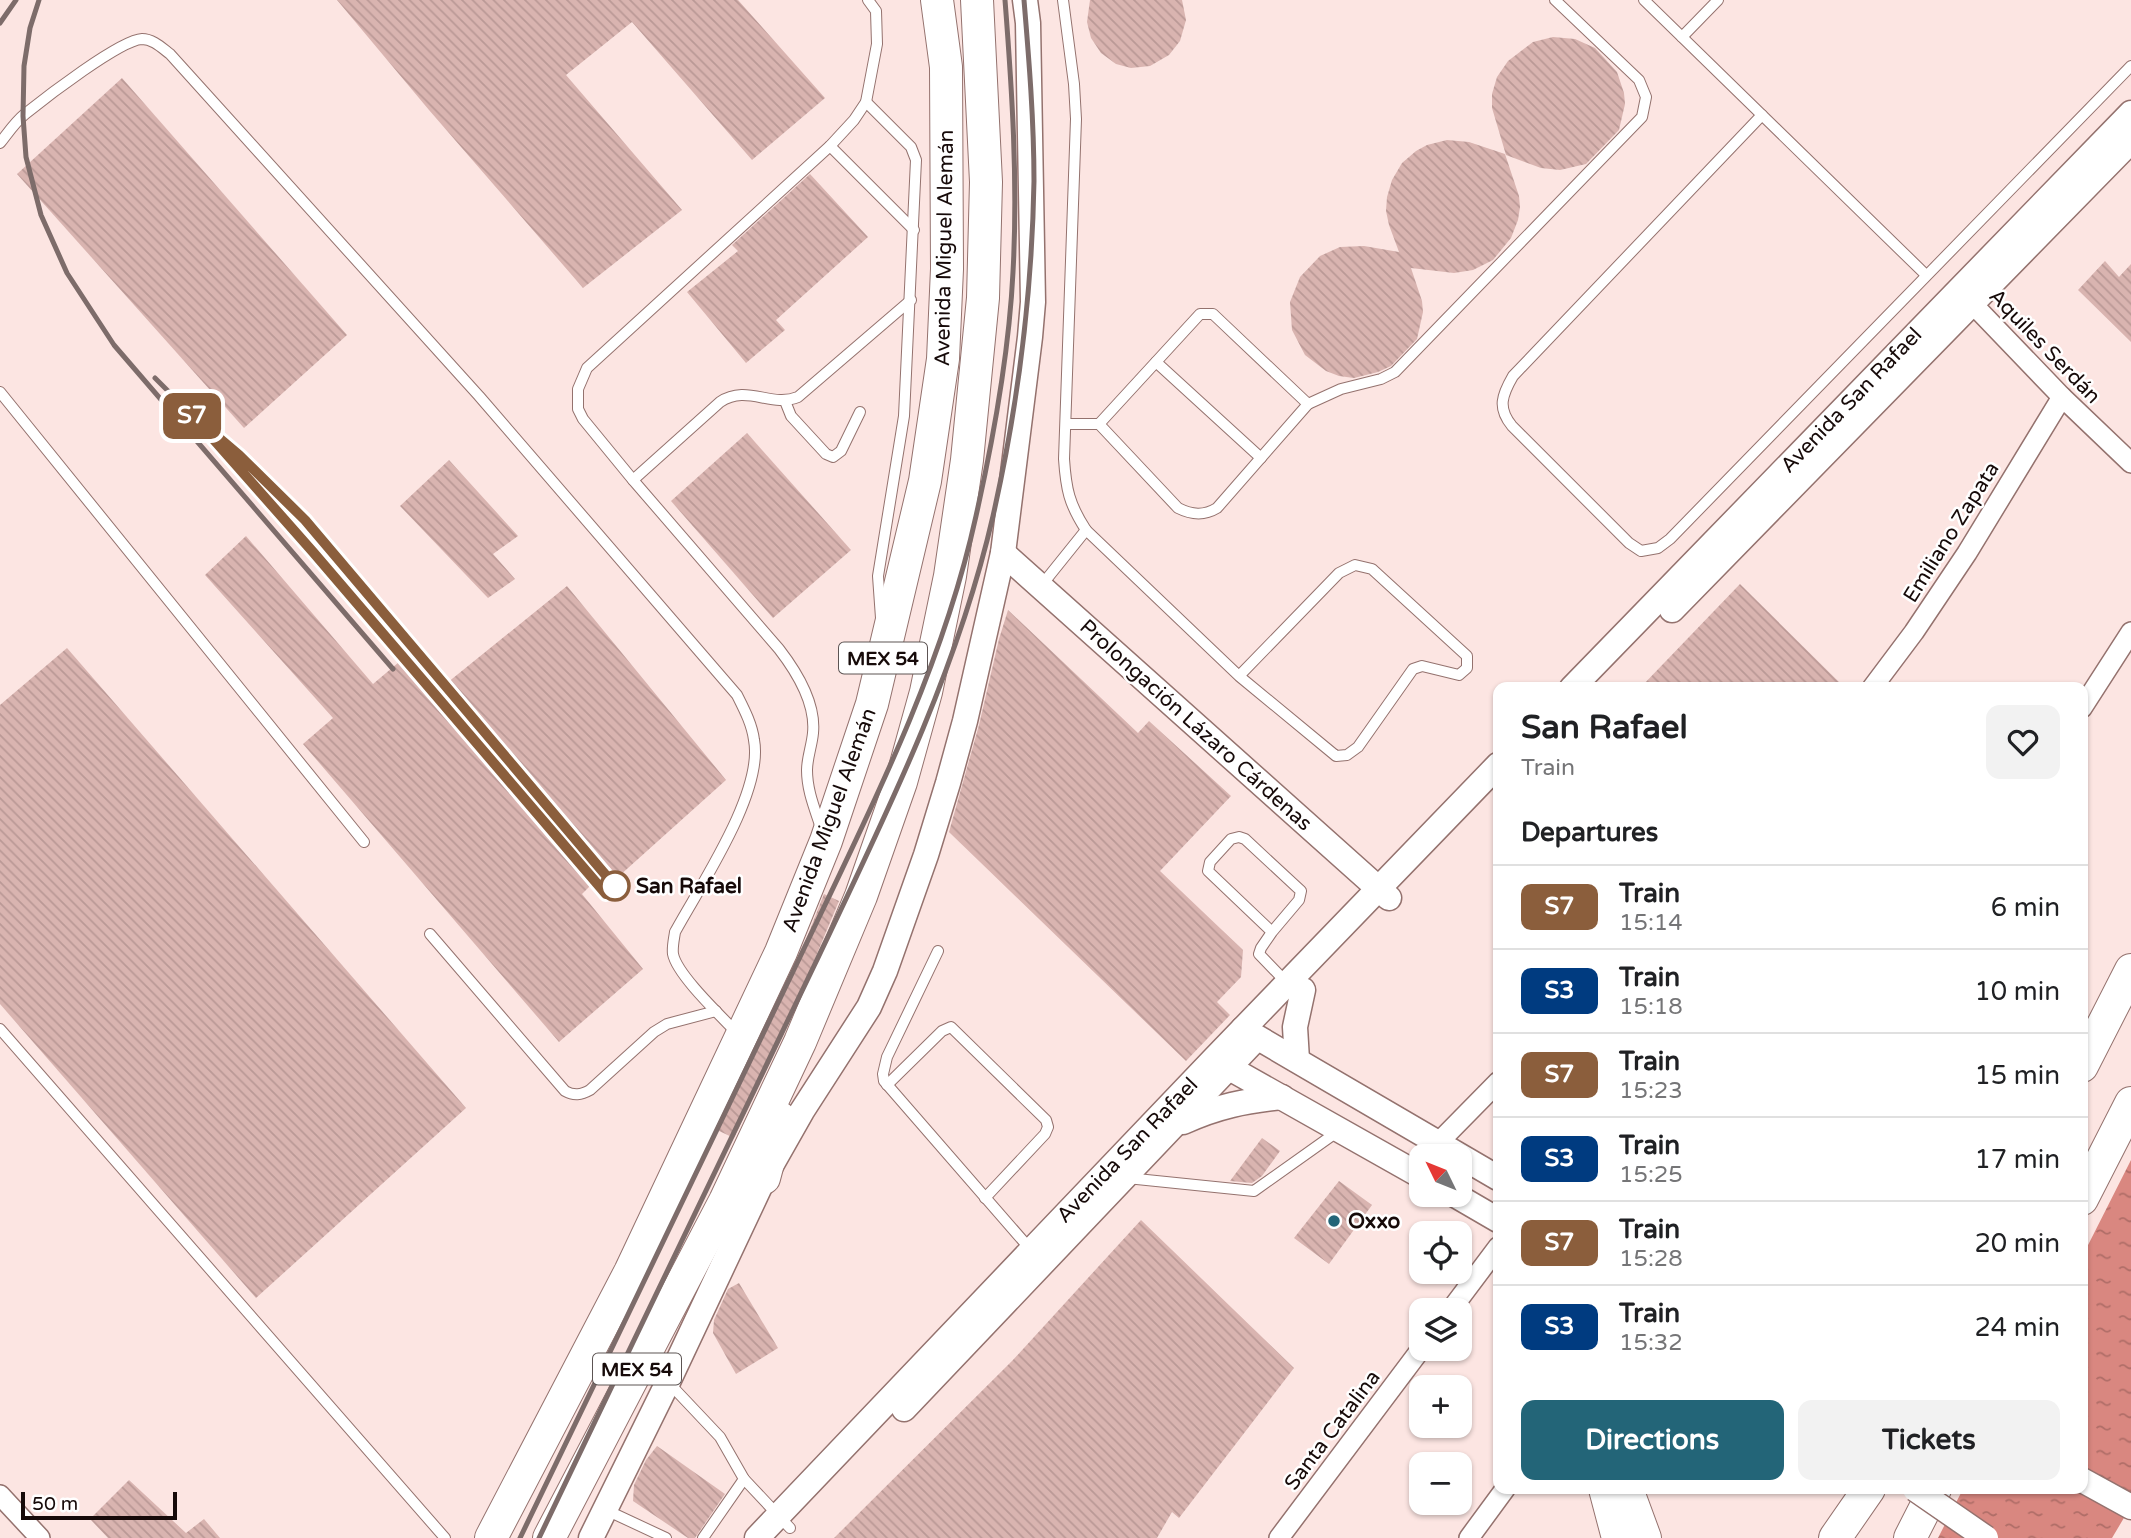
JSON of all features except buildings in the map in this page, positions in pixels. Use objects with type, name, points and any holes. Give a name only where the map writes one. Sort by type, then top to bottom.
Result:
[{"type":"highway","name":"Avenida Miguel Alemán","points":[[491,1538],[630,1272],[781,953],[826,841],[872,704],[925,481],[943,359],[947,269],[947,107],[946,67],[937,0]]},
{"type":"highway","name":"Avenida Miguel Alemán","points":[[549,1538],[725,1201],[800,1042],[861,897],[901,782],[926,692],[950,576],[967,460],[984,298],[986,182],[977,0]]},
{"type":"highway","points":[[2088,1054],[2131,970]]},
{"type":"highway","points":[[764,1178],[800,1042]]},
{"type":"highway","points":[[2088,1187],[2131,1103]]},
{"type":"highway","points":[[514,1538],[606,1343],[619,1312],[630,1272]]},
{"type":"highway","points":[[1606,1494],[1618,1538]]},
{"type":"highway","points":[[1629,1494],[1645,1538]]},
{"type":"highway","points":[[1835,1538],[1865,1494]]},
{"type":"highway","points":[[1857,1538],[1876,1494]]},
{"type":"highway","points":[[1910,1538],[1932,1494]]},
{"type":"street","points":[[592,1538],[764,1178],[802,1111],[869,1007],[885,971],[926,855],[948,783],[965,721],[1003,552],[1033,302],[1028,23],[1025,0]]},
{"type":"street","name":"Avenida San Rafael","points":[[1601,682],[1964,296],[2131,113]]},
{"type":"street","name":"Avenida San Rafael","points":[[1578,682],[1964,296],[2131,141]]},
{"type":"street","name":"Aquiles Serdán","points":[[1964,296],[2062,397],[2131,463]]},
{"type":"street","name":"Emiliano Zapata","points":[[1876,682],[1967,553],[2062,397]]},
{"type":"street","name":"Prolongación Lázaro Cárdenas","points":[[1003,552],[1384,893]]},
{"type":"street","points":[[2088,699],[2131,632]]},
{"type":"street","name":"Avenida San Rafael","points":[[783,1527],[1031,1251],[1221,1064],[1384,893],[1493,771]]},
{"type":"street","name":"Avenida San Rafael","points":[[1384,893],[1493,792]]},
{"type":"street","points":[[1295,987],[1297,1060]]},
{"type":"street","points":[[1250,1033],[1437,1144],[1493,1087]]},
{"type":"street","points":[[1221,1064],[1409,1169]]},
{"type":"street","name":"Avenida San Rafael","points":[[758,1538],[783,1527],[1125,1178],[1173,1127],[1221,1064]]},
{"type":"street","points":[[1173,1127],[1212,1109],[1282,1097]]},
{"type":"street","points":[[1472,1164],[1493,1175]]},
{"type":"street","points":[[1472,1205],[1493,1217]]},
{"type":"street","points":[[1460,1298],[1493,1254]]},
{"type":"street","name":"Santa Catalina","points":[[1279,1538],[1412,1361]]},
{"type":"street","points":[[2088,1483],[2131,1507]]},
{"type":"street","points":[[1469,1538],[1501,1494]]},
{"type":"street","points":[[1922,1494],[1986,1538]]},
{"type":"street","points":[[0,1495],[40,1538]]},
{"type":"lane","points":[[826,841],[810,797],[807,769],[813,723],[799,678],[779,649],[583,419],[577,398],[581,379],[587,368],[830,146],[854,120],[866,102],[877,44],[876,5],[868,0]]},
{"type":"lane","points":[[1066,424],[1099,424],[1178,508],[1189,514],[1208,514],[1217,508],[1308,404],[1341,389],[1381,379],[1395,372],[1642,117],[1646,97],[1639,80],[1555,0]]},
{"type":"lane","points":[[1644,0],[1926,275]]},
{"type":"lane","points":[[1682,37],[1718,0]]},
{"type":"lane","points":[[1066,2],[1074,84],[1076,152],[1066,424],[1066,484],[1071,507],[1086,530],[1239,676],[1336,755],[1347,755],[1358,747],[1413,668],[1422,666],[1460,675],[1467,668],[1467,656],[1372,569],[1355,565],[1339,573],[1239,676]]},
{"type":"lane","points":[[0,143],[23,116],[111,52],[128,42],[144,39],[157,43],[479,396],[737,695],[749,719],[755,743],[752,775],[740,813],[675,932],[672,947],[673,956],[682,972],[741,1037]]},
{"type":"lane","points":[[1762,115],[1513,376],[1501,400],[1502,409],[1512,426],[1629,543],[1641,551],[1650,551],[1664,544],[2131,66]]},
{"type":"lane","points":[[866,102],[911,147],[915,155],[911,300],[902,438],[878,576],[879,604],[886,645]]},
{"type":"lane","points":[[830,146],[914,230]]},
{"type":"lane","points":[[633,480],[720,402],[731,396],[739,394],[785,401],[802,394],[911,300]]},
{"type":"lane","points":[[1099,424],[1200,314],[1213,314],[1308,404]]},
{"type":"lane","points":[[1156,362],[1261,458]]},
{"type":"lane","points":[[0,392],[364,842]]},
{"type":"lane","points":[[785,401],[791,416],[825,454],[833,457],[841,452],[860,412]]},
{"type":"lane","points":[[1040,586],[1086,530]]},
{"type":"lane","points":[[1272,932],[1208,871],[1210,862],[1231,839],[1245,839],[1301,891],[1299,900],[1272,932],[1259,954],[1295,987]]},
{"type":"lane","points":[[429,934],[570,1094],[584,1094],[590,1090],[660,1028],[716,1011]]},
{"type":"lane","points":[[938,951],[887,1057],[883,1074],[887,1085],[1031,1251]]},
{"type":"lane","points":[[887,1085],[942,1031],[951,1027],[1046,1120],[1048,1127],[1045,1134],[985,1198]]},
{"type":"lane","points":[[0,1029],[445,1538]]},
{"type":"lane","points":[[1125,1178],[1254,1191],[1340,1130]]},
{"type":"lane","points":[[668,1382],[720,1437],[744,1479],[783,1527]]},
{"type":"lane","points":[[703,1538],[744,1479]]},
{"type":"lane","points":[[605,1510],[666,1538]]},
{"type":"water","points":[[2131,1160],[2131,1506],[2112,1538],[1938,1538],[1960,1494],[2088,1494],[2088,1245]]},
{"type":"railway","points":[[0,23],[16,0]]},
{"type":"railway","points":[[39,0],[30,28],[24,66],[26,157],[41,215],[67,273],[114,345],[393,669]]},
{"type":"railway","points":[[520,1538],[851,852],[900,742],[944,631],[983,486],[1000,395],[1008,333],[1013,272],[1015,170],[1005,0]]},
{"type":"railway","points":[[539,1538],[866,857],[916,746],[960,632],[978,574],[1002,475],[1027,307],[1034,158],[1024,0]]},
{"type":"railway","points":[[155,378],[192,415],[313,552],[606,894]]},
{"type":"railway","points":[[238,454],[305,520],[615,886]]},
{"type":"train","name":"S7","points":[[606,894],[192,415],[239,455],[305,520],[615,886]]},
{"type":"place","name":"San Rafael","points":[[615,886]]},
{"type":"place","name":"Oxxo","points":[[1334,1221]]}]
